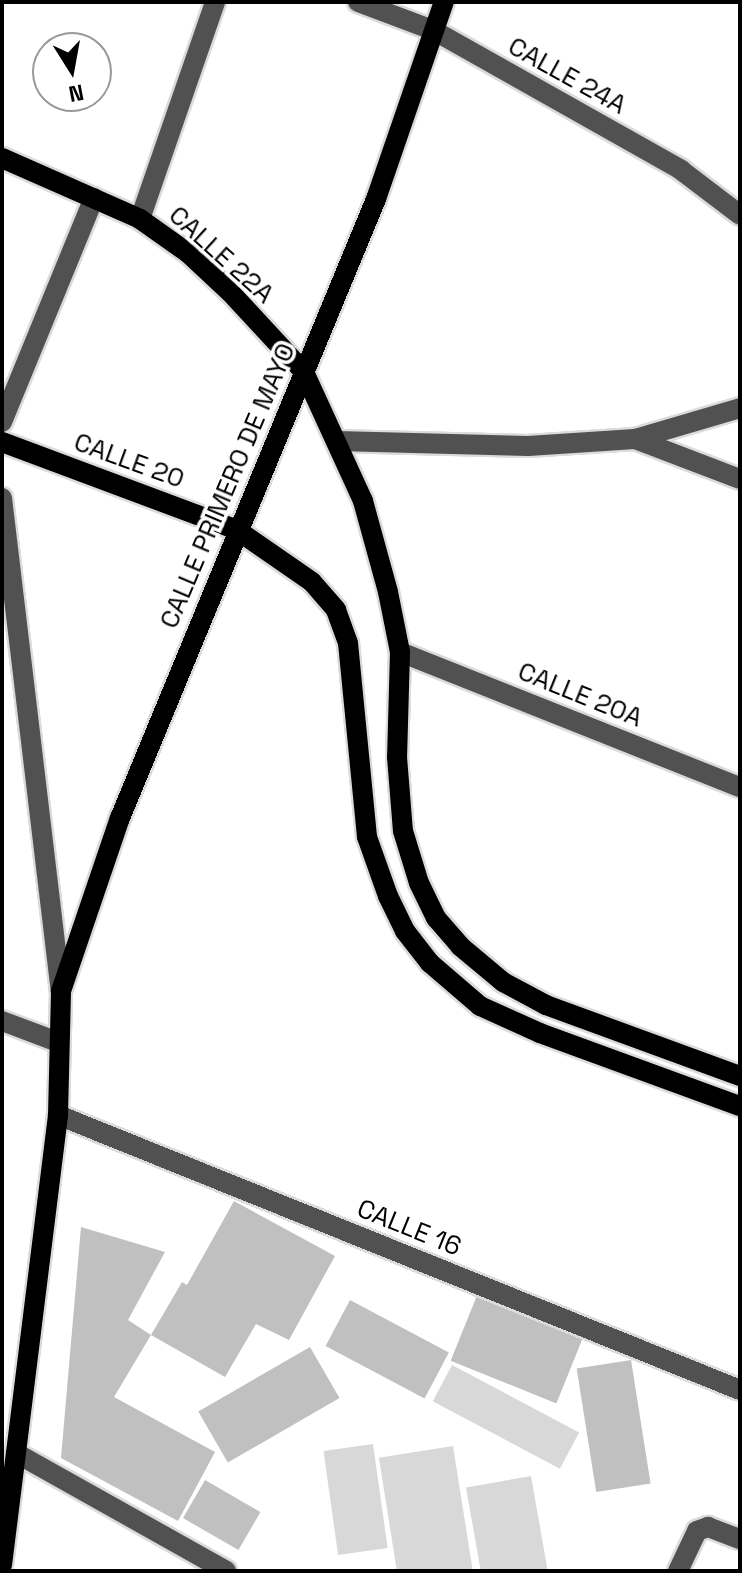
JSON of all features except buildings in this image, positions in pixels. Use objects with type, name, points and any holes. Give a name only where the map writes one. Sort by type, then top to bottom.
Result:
[{"type":"main road","name":"CALLE PRIMERO DE MAYO","points":[[2,1565],[58,1115],[61,991],[120,818],[376,199],[444,2]]},
{"type":"main road","name":"CALLE 22A","points":[[2,158],[140,219],[188,253],[230,292],[304,372],[363,501],[388,592],[400,652],[397,757],[403,831],[419,883],[436,918],[460,946],[503,982],[546,1005],[740,1076]]},
{"type":"main road","name":"CALLE 20","points":[[2,442],[237,530],[312,582],[336,610],[348,643],[367,837],[388,896],[405,931],[430,963],[480,1006],[540,1033],[740,1106]]},
{"type":"street","points":[[140,219],[215,2]]},
{"type":"street","name":"CALLE 24A","points":[[358,2],[433,30],[681,170],[740,215]]},
{"type":"street","points":[[2,422],[94,198]]},
{"type":"street","points":[[337,441],[528,446],[635,439],[740,408]]},
{"type":"street","points":[[635,439],[740,479]]},
{"type":"street","name":"CALLE PRIMERO DE MAYO","points":[[2,498],[61,991]]},
{"type":"street","name":"CALLE 20A","points":[[400,652],[740,787]]},
{"type":"street","points":[[2,1021],[58,1042]]},
{"type":"street","name":"CALLE 16","points":[[58,1115],[740,1390]]},
{"type":"street","points":[[16,1453],[226,1571]]},
{"type":"street","points":[[678,1571],[697,1531],[708,1527],[740,1539]]},
{"type":"shaded area","points":[[452,1365],[579,1433],[560,1469],[433,1401]]},
{"type":"shaded area","points":[[373,1444],[388,1548],[338,1555],[323,1451]]},
{"type":"shaded area","points":[[453,1446],[473,1571],[397,1571],[379,1458]]},
{"type":"shaded area","points":[[531,1476],[548,1571],[481,1571],[466,1487]]}]
